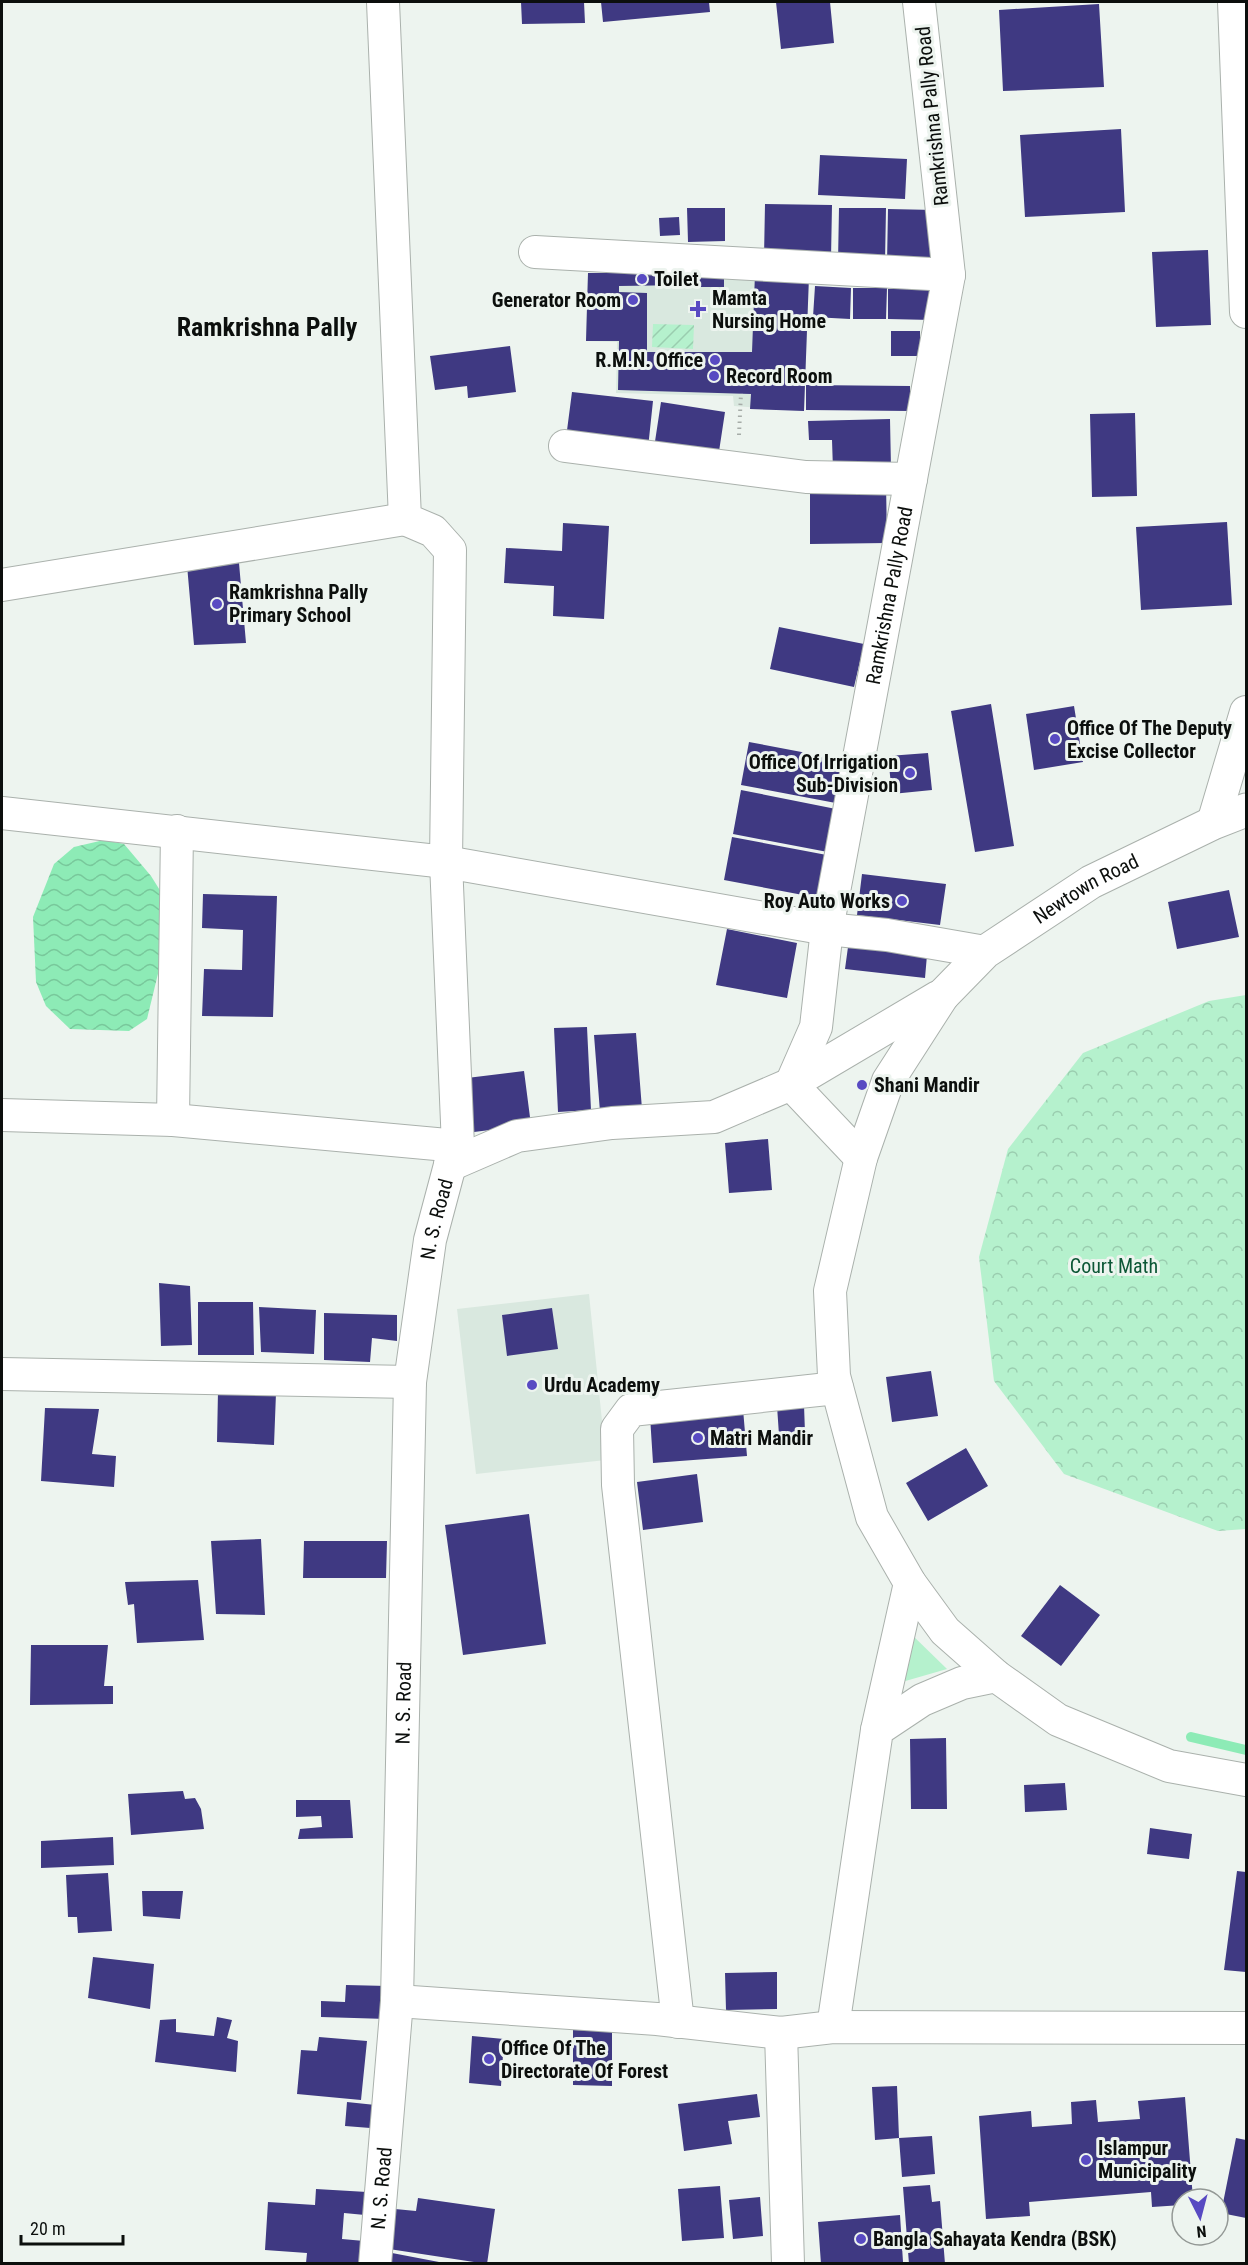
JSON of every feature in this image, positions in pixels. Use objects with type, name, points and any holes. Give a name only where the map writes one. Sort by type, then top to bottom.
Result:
[{"type":"street","points":[[2,585],[405,519],[383,2]]},
{"type":"street","name":"Ramkrishna Pally Road","points":[[791,1084],[816,1028],[827,929],[949,275],[919,2]]},
{"type":"street","points":[[1234,2],[1246,312]]},
{"type":"street","points":[[535,252],[949,275]]},
{"type":"street","points":[[565,446],[806,477],[911,479]]},
{"type":"street","name":"N. S. Road","points":[[375,2264],[397,2001],[410,1382],[430,1240],[454,1156],[446,862],[450,550],[434,531],[405,519]]},
{"type":"street","points":[[1213,823],[1246,712]]},
{"type":"street","name":"Newtown Road","points":[[944,994],[985,951],[1091,882],[1213,823],[1246,810]]},
{"type":"street","points":[[2,813],[446,862],[827,929],[887,935],[985,951]]},
{"type":"street","points":[[173,1120],[177,831]]},
{"type":"street","points":[[2,1115],[173,1120],[454,1156],[517,1136],[612,1123],[714,1117],[791,1084],[944,994]]},
{"type":"street","points":[[944,994],[888,1081],[861,1158],[830,1291],[834,1376],[872,1517],[910,1583],[945,1631],[996,1676],[1058,1720],[1169,1766],[1246,1780]]},
{"type":"street","points":[[791,1084],[861,1158]]},
{"type":"street","points":[[2,1374],[410,1382]]},
{"type":"street","points":[[678,2022],[618,1485],[617,1429],[631,1410],[837,1388]]},
{"type":"street","points":[[833,2027],[877,1730],[910,1583]]},
{"type":"street","points":[[877,1730],[922,1700],[962,1683],[996,1676]]},
{"type":"street","points":[[397,2001],[678,2022],[781,2033],[833,2027],[1246,2028]]},
{"type":"street","points":[[781,2033],[788,2264]]},
{"type":"path","points":[[737,469],[741,393]]},
{"type":"shaded area","name":"Mamta Nursing Home","points":[[588,273],[809,276],[804,411],[734,406],[733,396],[616,393],[617,342],[586,341]]},
{"type":"shaded area","name":"Urdu Academy","points":[[589,1294],[606,1460],[476,1474],[457,1309]]},
{"type":"green space","points":[[653,324],[694,325],[693,349],[652,347]]},
{"type":"green space","name":"Court Math","points":[[1246,995],[1246,1529],[1218,1531],[1064,1474],[994,1381],[979,1257],[1008,1149],[1083,1053],[1209,1001]]},
{"type":"green space","points":[[909,1632],[947,1669],[902,1682]]},
{"type":"water","points":[[104,840],[124,844],[151,876],[161,892],[164,949],[147,1019],[129,1031],[70,1029],[46,1006],[36,982],[33,917],[54,864],[74,847]]},
{"type":"building","points":[[521,2],[584,2],[585,23],[522,24]]},
{"type":"building","points":[[601,2],[709,2],[710,12],[603,22]]},
{"type":"building","points":[[776,2],[830,2],[834,43],[781,49]]},
{"type":"building","points":[[1099,4],[1104,87],[1003,91],[999,10]]},
{"type":"building","points":[[1121,129],[1125,212],[1025,217],[1020,135]]},
{"type":"building","points":[[820,155],[907,159],[905,199],[818,195]]},
{"type":"building","points":[[765,204],[832,205],[831,259],[764,257]]},
{"type":"building","points":[[687,208],[725,208],[725,241],[688,242]]},
{"type":"building","points":[[839,208],[886,208],[885,262],[838,262]]},
{"type":"building","points":[[888,209],[935,210],[934,264],[887,264]]},
{"type":"building","points":[[679,217],[680,235],[660,236],[659,218]]},
{"type":"building","points":[[1208,250],[1211,325],[1156,327],[1152,252]]},
{"type":"building","name":"Mamta Nursing Home","points":[[688,267],[688,285],[619,286],[619,292],[647,293],[647,352],[752,352],[755,274],[809,276],[804,411],[750,409],[751,394],[618,390],[619,341],[586,341],[588,273],[619,273],[620,268]]},
{"type":"building","points":[[691,270],[724,271],[724,287],[691,287]]},
{"type":"building","points":[[815,286],[851,288],[850,319],[813,317]]},
{"type":"building","points":[[853,288],[887,288],[886,319],[853,319]]},
{"type":"building","points":[[888,289],[933,289],[932,320],[888,319]]},
{"type":"building","points":[[891,331],[920,331],[920,356],[891,356]]},
{"type":"building","points":[[510,346],[516,392],[468,398],[467,386],[435,390],[430,356]]},
{"type":"building","points":[[806,385],[910,386],[910,411],[806,410]]},
{"type":"building","points":[[572,392],[653,401],[648,448],[566,438]]},
{"type":"building","points":[[661,402],[725,412],[718,458],[654,448]]},
{"type":"building","points":[[1135,413],[1137,496],[1092,497],[1090,414]]},
{"type":"building","points":[[890,419],[891,468],[833,470],[832,440],[809,440],[808,421]]},
{"type":"building","points":[[886,482],[887,543],[810,544],[810,484]]},
{"type":"building","points":[[1227,522],[1232,605],[1141,610],[1136,527]]},
{"type":"building","points":[[563,523],[609,526],[604,619],[553,616],[554,586],[504,583],[506,548],[562,551]]},
{"type":"building","name":"Ramkrishna Pally Primary School","points":[[239,563],[246,643],[194,645],[187,565]]},
{"type":"building","points":[[779,627],[864,644],[854,687],[770,669]]},
{"type":"building","points":[[991,704],[1014,846],[975,852],[951,711]]},
{"type":"building","points":[[1074,706],[1083,762],[1034,770],[1026,714]]},
{"type":"building","points":[[749,742],[849,761],[841,804],[741,785]]},
{"type":"building","points":[[928,753],[932,790],[892,794],[888,756]]},
{"type":"building","points":[[741,790],[841,810],[833,853],[733,834]]},
{"type":"building","points":[[732,837],[832,856],[824,899],[724,880]]},
{"type":"building","points":[[862,874],[946,884],[940,925],[857,915]]},
{"type":"building","points":[[1229,890],[1239,937],[1177,949],[1168,902]]},
{"type":"building","points":[[203,894],[277,896],[273,1017],[202,1016],[204,969],[242,970],[243,930],[202,928]]},
{"type":"building","points":[[727,929],[797,943],[787,998],[716,985]]},
{"type":"building","points":[[848,947],[927,955],[925,978],[845,969]]},
{"type":"building","points":[[587,1027],[591,1110],[558,1112],[554,1028]]},
{"type":"building","points":[[636,1033],[642,1109],[600,1112],[594,1035]]},
{"type":"building","points":[[524,1071],[531,1125],[474,1132],[467,1078]]},
{"type":"building","points":[[768,1139],[772,1190],[729,1193],[725,1143]]},
{"type":"building","points":[[159,1283],[190,1286],[192,1345],[161,1346]]},
{"type":"building","points":[[198,1302],[253,1302],[254,1355],[198,1355]]},
{"type":"building","points":[[259,1307],[316,1310],[314,1354],[261,1352]]},
{"type":"building","points":[[552,1308],[558,1349],[507,1356],[502,1315]]},
{"type":"building","points":[[324,1313],[397,1315],[397,1341],[372,1338],[370,1362],[324,1360]]},
{"type":"building","points":[[931,1371],[938,1416],[892,1422],[886,1377]]},
{"type":"building","points":[[218,1391],[276,1393],[274,1445],[217,1442]]},
{"type":"building","points":[[804,1405],[805,1433],[779,1435],[777,1406]]},
{"type":"building","points":[[45,1408],[99,1409],[92,1454],[116,1456],[114,1487],[41,1481]]},
{"type":"building","points":[[743,1409],[747,1456],[653,1463],[650,1416]]},
{"type":"building","points":[[966,1448],[988,1486],[928,1521],[906,1483]]},
{"type":"building","points":[[697,1474],[703,1522],[643,1530],[637,1482]]},
{"type":"building","points":[[529,1514],[546,1644],[463,1655],[445,1525]]},
{"type":"building","points":[[261,1539],[265,1615],[216,1614],[211,1541]]},
{"type":"building","points":[[304,1541],[387,1541],[386,1578],[303,1578]]},
{"type":"building","points":[[198,1580],[204,1640],[137,1643],[134,1604],[128,1605],[125,1582]]},
{"type":"building","points":[[1060,1585],[1100,1615],[1061,1666],[1021,1636]]},
{"type":"building","points":[[31,1645],[108,1645],[104,1686],[113,1686],[113,1704],[30,1705]]},
{"type":"building","points":[[946,1738],[947,1809],[911,1809],[910,1739]]},
{"type":"building","points":[[1065,1783],[1067,1810],[1025,1812],[1024,1785]]},
{"type":"building","points":[[183,1791],[185,1799],[195,1798],[201,1809],[204,1829],[131,1835],[128,1794]]},
{"type":"building","points":[[296,1800],[350,1800],[353,1838],[298,1839],[300,1829],[322,1827],[321,1816],[296,1817]]},
{"type":"building","points":[[1150,1828],[1192,1834],[1189,1859],[1147,1854]]},
{"type":"building","points":[[113,1837],[114,1865],[41,1868],[41,1841]]},
{"type":"building","points":[[1237,1871],[1246,1872],[1246,1972],[1224,1970]]},
{"type":"building","points":[[108,1873],[112,1931],[78,1933],[77,1917],[68,1917],[66,1875]]},
{"type":"building","points":[[142,1891],[183,1891],[180,1919],[143,1916]]},
{"type":"building","points":[[93,1957],[154,1964],[150,2009],[88,1998]]},
{"type":"building","points":[[777,1972],[777,2009],[726,2010],[725,1973]]},
{"type":"building","points":[[346,1985],[388,1986],[387,2019],[321,2017],[321,2001],[345,2002]]},
{"type":"building","points":[[217,2017],[232,2020],[227,2038],[238,2041],[236,2072],[155,2062],[160,2020],[176,2019],[176,2032],[214,2036]]},
{"type":"building","points":[[573,2030],[612,2031],[612,2086],[573,2085]]},
{"type":"building","points":[[472,2036],[504,2039],[501,2086],[469,2083]]},
{"type":"building","points":[[319,2037],[367,2041],[361,2100],[297,2094],[301,2050],[317,2051]]},
{"type":"building","points":[[897,2086],[899,2138],[875,2140],[872,2087]]},
{"type":"building","points":[[757,2094],[760,2117],[728,2121],[732,2144],[684,2151],[678,2104]]},
{"type":"building","name":"Islampur Municipality","points":[[1185,2097],[1192,2187],[1170,2187],[1170,2206],[1152,2207],[1151,2192],[1029,2202],[1030,2216],[986,2219],[979,2116],[1031,2111],[1032,2127],[1072,2124],[1071,2102],[1096,2100],[1098,2122],[1140,2119],[1138,2101]]},
{"type":"building","points":[[347,2102],[385,2106],[383,2129],[345,2126]]},
{"type":"building","points":[[932,2136],[935,2174],[902,2177],[899,2138]]},
{"type":"building","points":[[1236,2138],[1246,2140],[1246,2218],[1230,2215],[1230,2187],[1226,2187]]},
{"type":"building","points":[[930,2185],[932,2202],[940,2201],[945,2264],[909,2264],[903,2187]]},
{"type":"building","points":[[720,2186],[724,2238],[682,2241],[678,2189]]},
{"type":"building","points":[[316,2189],[367,2192],[365,2215],[344,2213],[342,2239],[364,2241],[362,2264],[306,2263],[307,2253],[265,2250],[268,2202],[315,2205]]},
{"type":"building","points":[[760,2197],[763,2236],[733,2239],[729,2200]]},
{"type":"building","points":[[418,2198],[495,2209],[487,2264],[389,2249],[395,2209],[416,2211]]},
{"type":"building","points":[[900,2215],[903,2262],[821,2264],[818,2222]]},
{"type":"building","points":[[392,2253],[439,2262],[439,2264],[391,2264]]},
{"type":"waterway","points":[[1191,1737],[1246,1750]]},
{"type":"place","name":"Toilet","points":[[642,279]]},
{"type":"place","name":"Generator Room","points":[[633,300]]},
{"type":"place","name":"Mamta Nursing Home","points":[[698,309]]},
{"type":"place","name":"R.M.N. Office","points":[[715,360]]},
{"type":"place","name":"Record Room","points":[[714,376]]},
{"type":"place","name":"Ramkrishna Pally Primary School","points":[[217,604]]},
{"type":"place","name":"Office Of The Deputy Excise Collector","points":[[1055,739]]},
{"type":"place","name":"Office Of Irrigation Sub-Division","points":[[910,773]]},
{"type":"place","name":"Roy Auto Works","points":[[902,901]]},
{"type":"place","name":"Shani Mandir","points":[[862,1085]]},
{"type":"place","name":"Urdu Academy","points":[[532,1385]]},
{"type":"place","name":"Matri Mandir","points":[[698,1438]]},
{"type":"place","name":"Office Of The Directorate Of Forest","points":[[489,2059]]},
{"type":"place","name":"Islampur Municipality","points":[[1086,2160]]},
{"type":"place","name":"Bangla Sahayata Kendra (BSK)","points":[[861,2239]]},
{"type":"district","name":"Ramkrishna Pally","points":[[267,327]]}]
